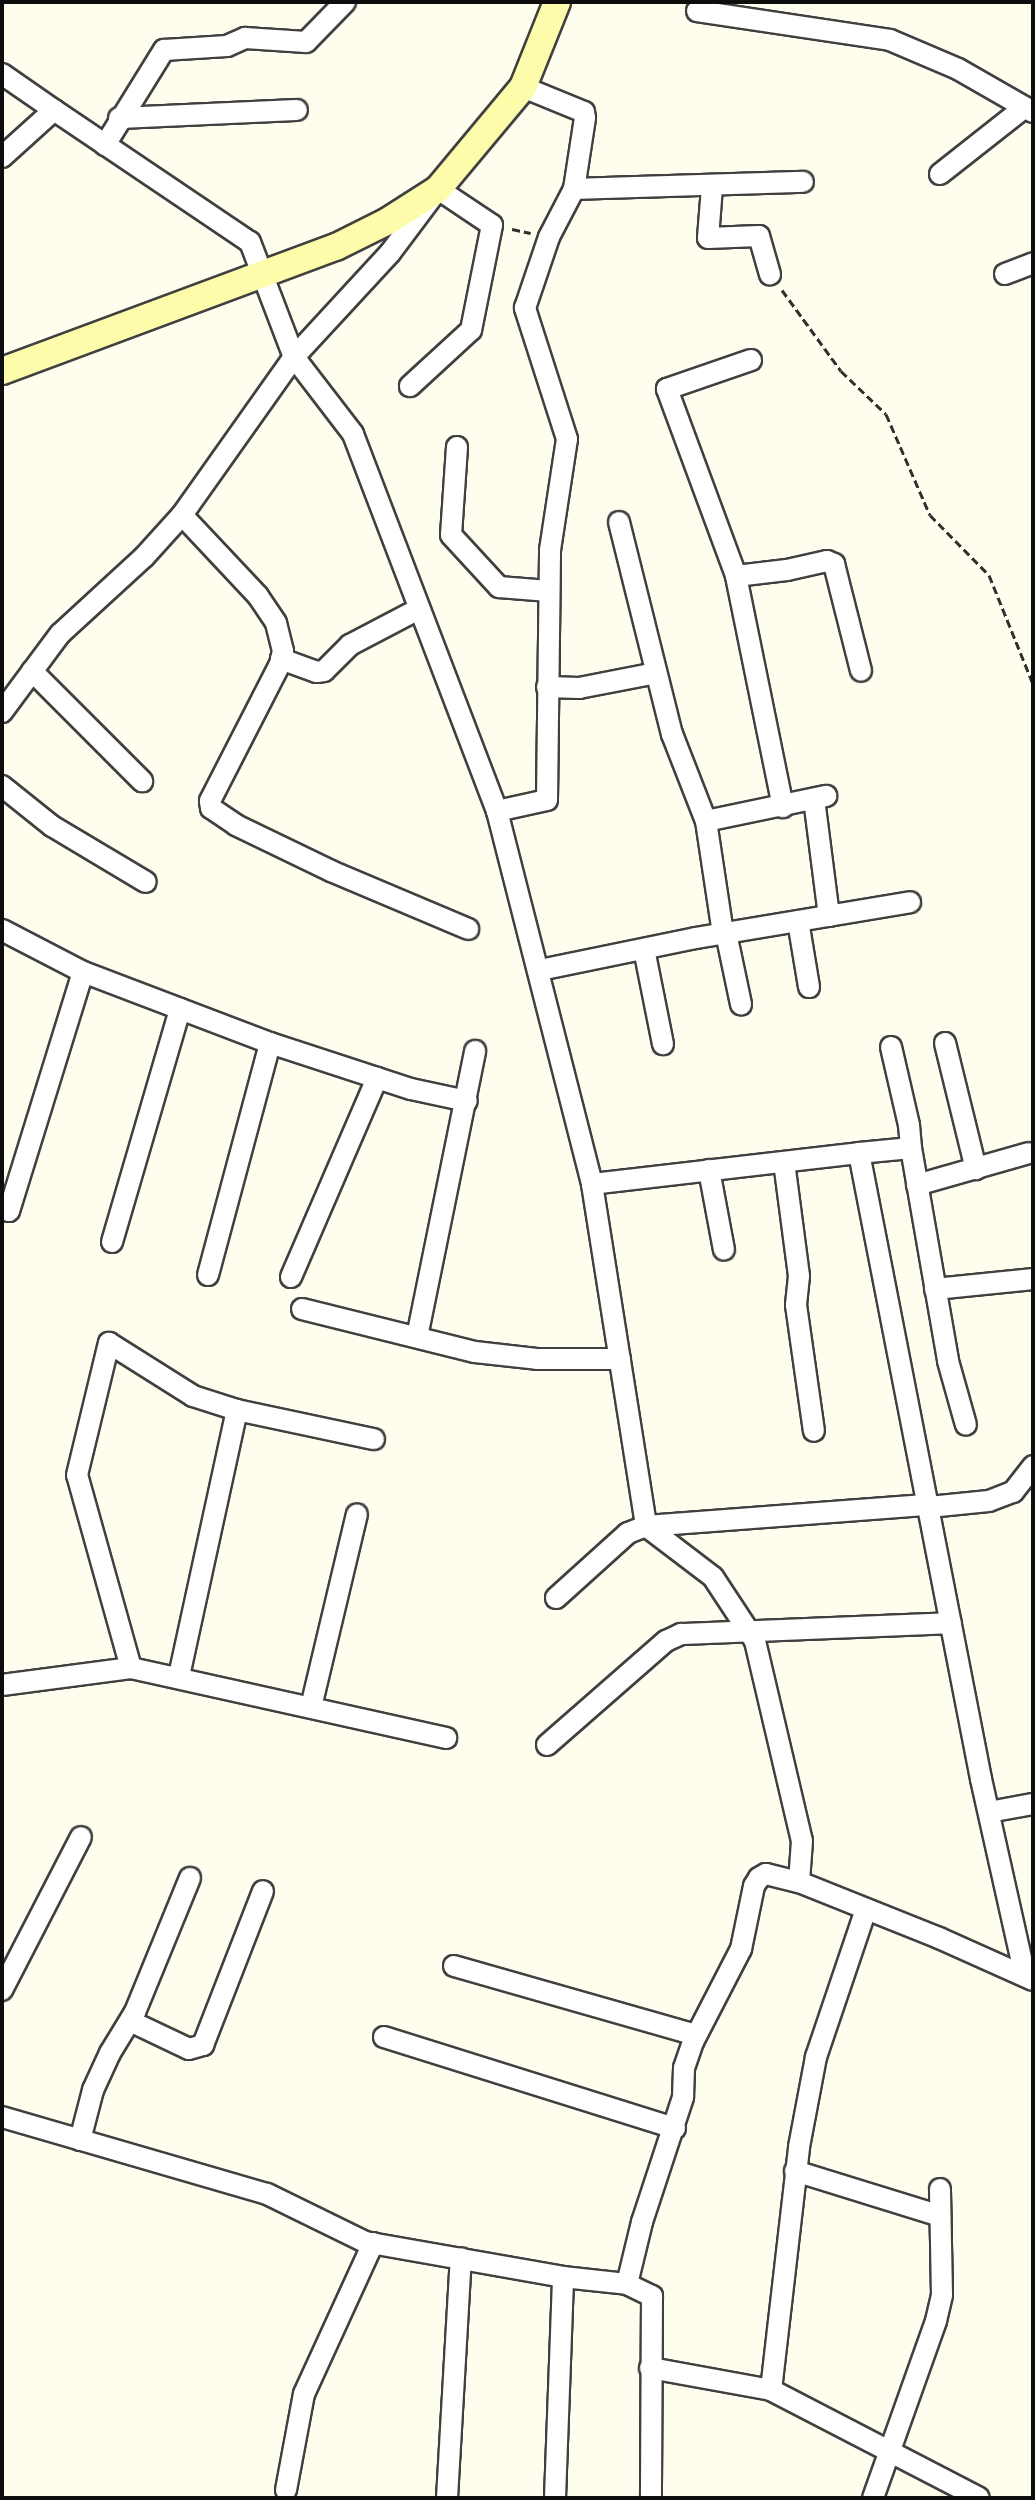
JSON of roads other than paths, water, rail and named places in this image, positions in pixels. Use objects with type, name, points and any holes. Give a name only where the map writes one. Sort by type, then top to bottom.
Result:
[{"type":"main road","points":[[2,371],[263,275],[388,221],[438,189],[523,87],[557,2]]},
{"type":"street","points":[[105,145],[164,50],[227,46],[245,38],[306,42],[345,2]]},
{"type":"street","points":[[697,11],[890,40],[958,69],[1029,109],[940,174]]},
{"type":"street","points":[[2,74],[250,242],[294,357],[353,434],[497,811],[540,970],[592,1184],[646,1526],[713,1577],[755,1641],[799,1827],[802,1860],[799,1882]]},
{"type":"street","points":[[497,811],[547,800],[550,550],[567,439],[525,308],[549,237],[574,189],[584,112],[523,87]]},
{"type":"street","points":[[2,157],[54,110]]},
{"type":"street","points":[[119,118],[297,110]]},
{"type":"street","points":[[574,189],[803,182]]},
{"type":"street","points":[[712,187],[708,238],[759,236],[770,274]]},
{"type":"street","points":[[2,712],[60,634],[144,557],[182,515],[294,357],[390,253],[438,189],[492,225],[471,330],[410,386]]},
{"type":"street","points":[[1005,274],[1033,263]]},
{"type":"street","points":[[751,360],[667,389],[736,576],[783,807]]},
{"type":"street","points":[[457,447],[451,535],[499,587],[549,591]]},
{"type":"street","points":[[182,515],[258,596],[276,623],[281,659],[210,801],[211,808],[236,825],[331,871],[468,929]]},
{"type":"street","points":[[619,522],[672,734],[706,821],[741,1004]]},
{"type":"street","points":[[736,576],[827,561],[834,564],[861,671]]},
{"type":"street","points":[[281,659],[317,672],[324,671],[350,645],[419,609]]},
{"type":"street","points":[[32,671],[142,781]]},
{"type":"street","points":[[547,687],[579,688],[656,673]]},
{"type":"street","points":[[2,786],[52,826],[146,882]]},
{"type":"street","points":[[706,821],[820,797],[829,916]]},
{"type":"street","points":[[540,970],[725,933],[910,902]]},
{"type":"street","points":[[798,921],[809,987]]},
{"type":"street","points":[[2,930],[83,972],[270,1043],[377,1078],[467,1101]]},
{"type":"street","points":[[644,949],[663,1044]]},
{"type":"street","points":[[2,1209],[9,1211],[83,972]]},
{"type":"street","points":[[112,1242],[180,1009]]},
{"type":"street","points":[[208,1275],[270,1043]]},
{"type":"street","points":[[945,1043],[976,1169]]},
{"type":"street","points":[[891,1047],[909,1125],[948,1361],[966,1425]]},
{"type":"street","points":[[417,1337],[475,1051]]},
{"type":"street","points":[[291,1277],[377,1078]]},
{"type":"street","points":[[592,1184],[911,1148]]},
{"type":"street","points":[[859,1153],[989,1812],[1029,1978]]},
{"type":"street","points":[[917,1185],[1029,1153]]},
{"type":"street","points":[[784,1162],[799,1276],[796,1305],[814,1431]]},
{"type":"street","points":[[709,1170],[724,1250]]},
{"type":"street","points":[[935,1289],[1033,1279]]},
{"type":"street","points":[[302,1309],[475,1352],[521,1357],[620,1359]]},
{"type":"street","points":[[131,1668],[77,1475],[109,1343],[193,1396],[237,1410],[374,1439]]},
{"type":"street","points":[[179,1676],[237,1410]]},
{"type":"street","points":[[556,1598],[628,1533],[646,1526],[989,1501],[1013,1492],[1033,1466]]},
{"type":"street","points":[[311,1707],[357,1514]]},
{"type":"street","points":[[547,1745],[666,1641],[681,1634],[951,1623]]},
{"type":"street","points":[[2,1685],[131,1668],[179,1676],[446,1738]]},
{"type":"street","points":[[989,1812],[1033,1804]]},
{"type":"street","points":[[2,1990],[81,1837]]},
{"type":"street","points":[[627,2284],[642,2222],[675,2128],[683,2097],[684,2068],[696,2035],[741,1949],[754,1886],[759,1878],[766,1874],[799,1882],[1029,1978]]},
{"type":"street","points":[[80,2140],[93,2090],[130,2021],[190,1878]]},
{"type":"street","points":[[130,2021],[189,2049],[203,2045],[263,1891]]},
{"type":"street","points":[[771,2390],[795,2171],[816,2057],[866,1909]]},
{"type":"street","points":[[454,1966],[696,2035]]},
{"type":"street","points":[[384,2037],[675,2128]]},
{"type":"street","points":[[2,2117],[267,2194],[373,2243],[563,2277],[627,2284],[652,2296],[651,2498]]},
{"type":"street","points":[[795,2171],[940,2216]]},
{"type":"street","points":[[873,2498],[936,2321],[942,2295],[940,2189]]},
{"type":"street","points":[[286,2490],[304,2394],[373,2243]]},
{"type":"street","points":[[447,2498],[461,2258]]},
{"type":"street","points":[[555,2498],[563,2277]]},
{"type":"street","points":[[650,2368],[771,2390],[979,2498]]}]
